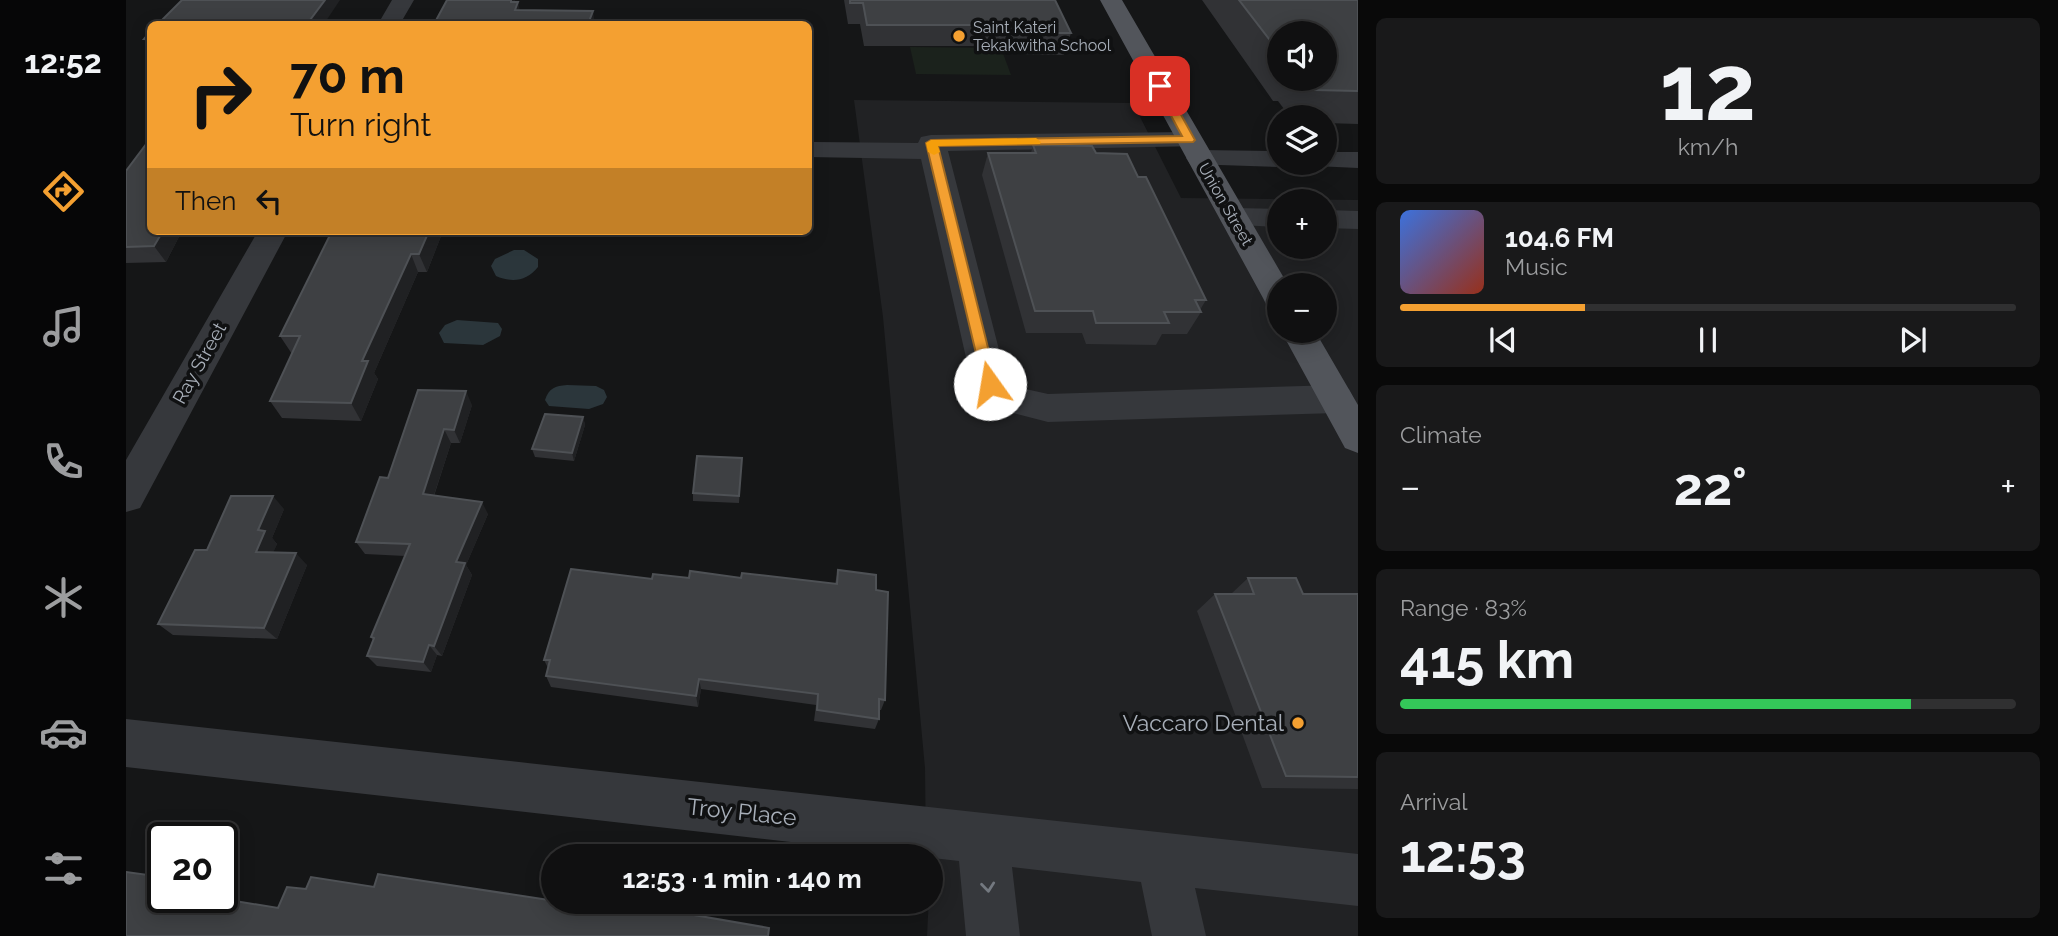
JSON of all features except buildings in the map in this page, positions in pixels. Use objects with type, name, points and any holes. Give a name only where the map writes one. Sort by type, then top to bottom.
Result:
[{"type":"main road","name":"Union Street","points":[[1111,0],[1267,276]]},
{"type":"main road","points":[[1307,343],[1339,385],[1358,438]]},
{"type":"street","points":[[391,21],[403,0]]},
{"type":"street","points":[[1267,158],[1195,149],[931,143],[990,384],[1010,399],[1048,408],[1339,385]]},
{"type":"street","points":[[814,150],[934,151]]},
{"type":"street","points":[[1337,160],[1358,160]]},
{"type":"street","points":[[1234,217],[1267,218]]},
{"type":"street","points":[[1337,219],[1358,220]]},
{"type":"street","name":"Ray Street","points":[[129,485],[271,235]]},
{"type":"street","name":"Troy Place","points":[[126,743],[1358,880]]},
{"type":"street","points":[[983,838],[993,936]]},
{"type":"street","points":[[1162,858],[1179,936]]},
{"type":"shaded area","points":[[910,47],[1001,48],[1011,75],[916,74]]},
{"type":"shaded area","points":[[854,100],[1133,103],[1181,198],[1267,199],[1267,259],[1337,259],[1337,200],[1358,200],[1358,936],[927,936],[928,914],[943,914],[943,844],[926,844],[925,768],[883,317]]},
{"type":"shaded area","points":[[514,250],[524,250],[538,259],[538,267],[519,279],[508,280],[496,276],[491,266],[495,259]]},
{"type":"shaded area","points":[[457,320],[498,323],[502,329],[500,336],[483,345],[444,343],[439,333],[445,325]]},
{"type":"shaded area","points":[[567,385],[596,386],[604,390],[607,397],[603,404],[589,409],[549,406],[545,400],[551,390]]},
{"type":"slow traffic","points":[[934,152],[931,143],[1036,142]]},
{"type":"place","name":"Saint Kateri Tekakwitha School","points":[[959,36]]},
{"type":"place","name":"Vaccaro Dental","points":[[1298,723]]},
{"type":"route","points":[[990,384],[931,143],[1189,140],[1160,86]]}]
